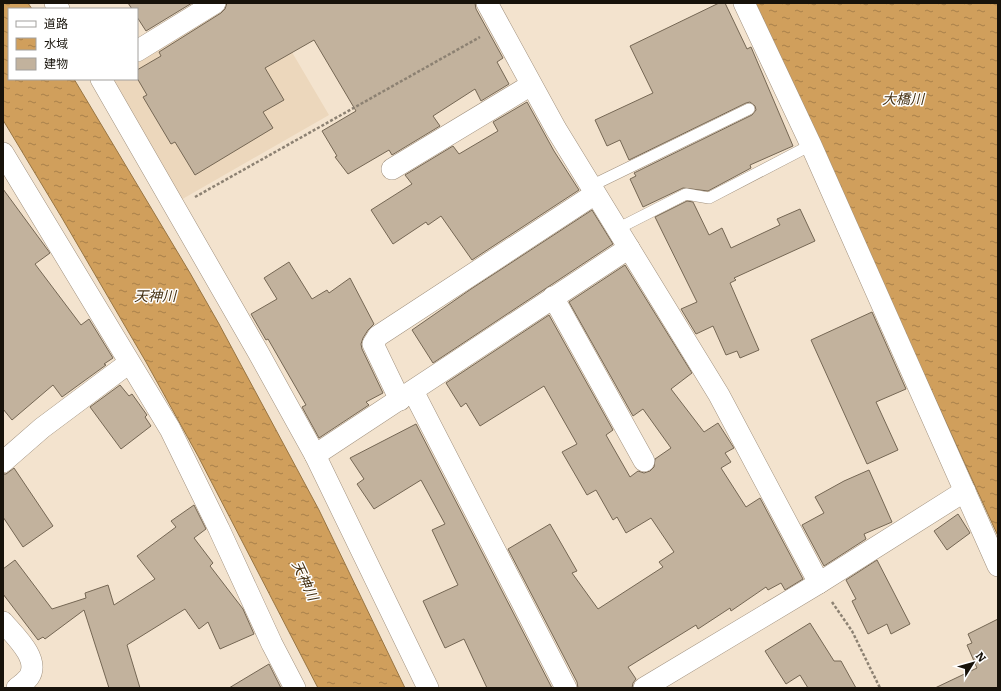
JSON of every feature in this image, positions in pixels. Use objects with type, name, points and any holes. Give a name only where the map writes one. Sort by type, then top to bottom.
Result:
[{"type":"street","points":[[138,50],[215,3]]},
{"type":"street","points":[[486,3],[556,129],[719,395],[819,583]]},
{"type":"street","points":[[744,3],[811,145],[998,566]]},
{"type":"street","points":[[103,80],[315,455],[428,688]]},
{"type":"street","points":[[392,169],[531,85]]},
{"type":"street","points":[[3,153],[170,429],[219,529],[272,644],[295,688]]},
{"type":"street","points":[[566,688],[407,396],[373,344],[378,336],[593,190]]},
{"type":"street","points":[[315,455],[407,396],[553,297],[629,248]]},
{"type":"street","points":[[553,297],[644,461]]},
{"type":"street","points":[[3,462],[42,428],[129,363]]},
{"type":"street","points":[[644,688],[819,583],[965,491]]},
{"type":"street","points":[[3,622],[31,658],[32,668],[29,677],[18,688]]},
{"type":"lane","points":[[593,190],[749,109]]},
{"type":"lane","points":[[617,229],[686,194],[709,198],[811,145]]},
{"type":"path","points":[[175,208],[499,26]]},
{"type":"path","points":[[819,583],[852,631],[880,688]]},
{"type":"shaded area","points":[[230,3],[263,3],[329,115],[179,201],[109,80],[138,80],[138,56]]},
{"type":"water","name":"天神川","points":[[3,3],[28,3],[31,8],[8,8],[8,80],[75,80],[219,324],[319,510],[405,688],[318,688],[198,456],[146,362],[3,120]]},
{"type":"water","name":"大橋川","points":[[754,3],[998,3],[998,536]]},
{"type":"building","points":[[128,3],[192,3],[146,31],[138,19],[138,8],[131,8]]},
{"type":"building","points":[[227,3],[475,3],[476,9],[503,58],[497,62],[509,84],[481,101],[475,89],[433,116],[440,126],[392,155],[389,150],[348,174],[335,157],[337,156],[322,131],[356,111],[314,40],[265,68],[284,100],[263,112],[273,128],[195,175],[175,142],[171,144],[143,97],[147,95],[138,80],[138,69],[161,56],[159,52],[225,9]]},
{"type":"building","points":[[719,3],[725,3],[747,49],[751,47],[793,146],[750,165],[751,168],[708,191],[683,188],[643,207],[630,179],[636,176],[634,173],[752,115],[756,110],[755,106],[750,102],[746,103],[629,160],[620,140],[607,146],[595,120],[653,93],[630,46]]},
{"type":"building","points":[[527,102],[554,151],[579,190],[472,260],[441,216],[428,225],[426,222],[393,244],[371,210],[412,184],[405,175],[453,146],[459,154],[498,131],[493,122]]},
{"type":"building","points":[[3,189],[50,253],[35,264],[81,325],[89,319],[113,358],[104,364],[106,365],[62,397],[53,385],[12,420],[3,409]]},
{"type":"building","points":[[687,201],[693,202],[709,235],[722,228],[731,248],[780,225],[777,219],[800,209],[815,241],[734,278],[736,280],[730,283],[759,350],[740,358],[737,351],[726,355],[713,326],[696,334],[681,309],[697,302],[655,217]]},
{"type":"building","points":[[592,210],[613,244],[433,363],[412,330],[471,289]]},
{"type":"building","points":[[289,262],[312,299],[327,290],[329,293],[350,278],[374,324],[368,330],[361,344],[383,393],[366,402],[369,405],[319,438],[302,407],[306,405],[268,339],[266,340],[251,314],[277,299],[264,278]]},
{"type":"building","points":[[625,265],[692,373],[671,389],[704,432],[718,423],[734,448],[725,453],[731,462],[721,468],[746,507],[760,498],[803,579],[785,590],[781,583],[768,590],[766,587],[731,611],[730,608],[698,629],[696,625],[628,667],[636,679],[632,688],[578,688],[577,682],[508,549],[550,524],[577,571],[572,573],[598,609],[663,567],[659,562],[674,552],[651,518],[626,533],[617,517],[613,520],[596,490],[587,495],[562,452],[577,444],[544,386],[480,426],[466,403],[461,407],[446,383],[549,315],[613,430],[606,435],[630,477],[638,471],[644,473],[650,471],[654,467],[655,459],[671,448],[643,409],[633,416],[569,302]]},
{"type":"building","points":[[872,312],[906,389],[876,402],[898,450],[867,464],[811,340]]},
{"type":"building","points":[[120,385],[129,396],[132,394],[147,415],[145,417],[151,426],[121,449],[90,407]]},
{"type":"building","points":[[416,424],[552,688],[487,688],[464,639],[445,648],[423,601],[458,585],[432,530],[445,524],[421,480],[374,509],[357,484],[364,479],[350,458]]},
{"type":"building","points":[[14,468],[53,526],[23,547],[3,517],[3,474],[6,474]]},
{"type":"building","points":[[869,470],[892,522],[864,534],[866,539],[824,566],[802,525],[824,513],[815,497],[844,481]]},
{"type":"building","points":[[194,505],[206,529],[194,538],[213,563],[210,566],[243,609],[254,634],[220,649],[208,622],[199,629],[185,609],[127,645],[140,688],[109,688],[84,610],[45,639],[43,637],[38,640],[3,594],[3,569],[15,560],[52,609],[86,598],[85,593],[108,585],[114,605],[155,579],[137,556],[176,527],[171,521]]},
{"type":"building","points":[[958,514],[970,533],[947,550],[934,531]]},
{"type":"building","points":[[877,560],[910,624],[891,634],[887,624],[868,634],[852,601],[856,599],[846,580]]},
{"type":"building","points":[[998,619],[998,688],[935,688],[977,668],[967,645],[972,643],[968,634]]},
{"type":"building","points":[[810,623],[834,661],[841,661],[856,688],[808,688],[800,675],[786,684],[765,651]]},
{"type":"building","points":[[269,664],[281,688],[229,688]]}]
